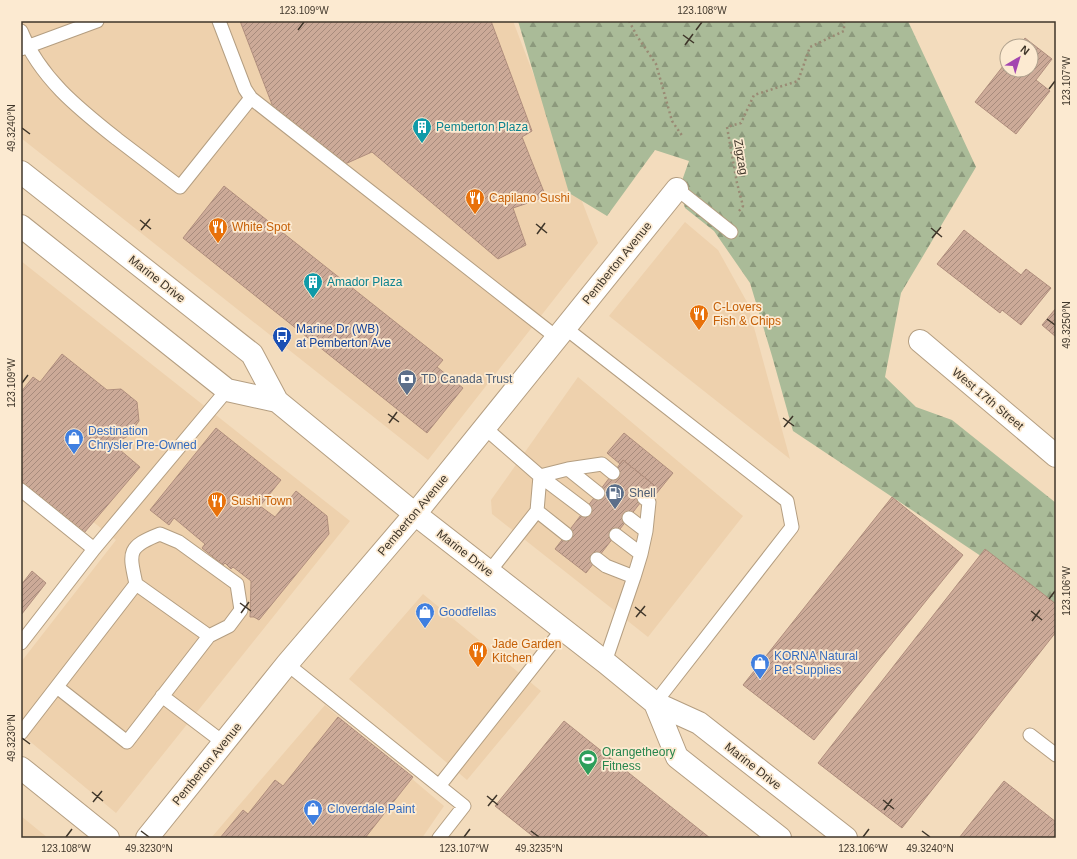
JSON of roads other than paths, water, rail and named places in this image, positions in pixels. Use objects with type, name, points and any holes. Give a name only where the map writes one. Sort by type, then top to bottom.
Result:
[{"type":"main road","name":"Marine Drive","points":[[21,172],[252,354],[277,401],[414,514],[605,662],[655,703],[699,723],[846,838]]},
{"type":"main road","name":"Pemberton Avenue","points":[[147,838],[287,664],[485,428],[560,332],[677,189]]},
{"type":"main road","name":"Marine Drive","points":[[21,226],[227,390],[277,401]]},
{"type":"main road","name":"West 17th Street","points":[[920,341],[1056,456]]},
{"type":"main road","name":"Marine Drive","points":[[655,703],[677,757],[780,838]]},
{"type":"main road","points":[[21,768],[108,838]]},
{"type":"lane","points":[[24,48],[97,21]]},
{"type":"lane","points":[[219,21],[245,89],[251,98],[786,501],[792,527],[655,703]]},
{"type":"lane","points":[[21,31],[24,48],[52,82],[81,111],[180,187],[251,98]]},
{"type":"lane","points":[[677,189],[731,232]]},
{"type":"lane","points":[[21,643],[94,549],[227,390]]},
{"type":"lane","points":[[485,428],[540,476],[585,510]]},
{"type":"lane","points":[[540,476],[568,469],[602,464],[613,473]]},
{"type":"lane","points":[[568,469],[598,493]]},
{"type":"lane","points":[[489,572],[537,511],[540,476]]},
{"type":"lane","points":[[21,490],[94,549]]},
{"type":"lane","points":[[605,662],[641,554],[646,532],[649,502],[644,498]]},
{"type":"lane","points":[[537,511],[566,534]]},
{"type":"lane","points":[[629,518],[646,532]]},
{"type":"lane","points":[[57,686],[127,742],[209,636],[229,626],[242,610],[237,584],[179,542],[160,534],[143,540],[133,549],[131,561],[136,584],[209,636]]},
{"type":"lane","points":[[616,535],[641,554]]},
{"type":"lane","points":[[597,559],[606,566],[634,577]]},
{"type":"lane","points":[[21,733],[136,584]]},
{"type":"lane","points":[[439,786],[562,630]]},
{"type":"lane","points":[[287,664],[464,806],[439,838]]},
{"type":"lane","points":[[162,696],[224,743]]},
{"type":"lane","points":[[1030,735],[1056,755]]},
{"type":"place","name":"Pemberton Plaza","points":[[422,144]]},
{"type":"place","name":"Capilano Sushi","points":[[475,215]]},
{"type":"place","name":"White Spot","points":[[218,244]]},
{"type":"place","name":"Amador Plaza","points":[[313,299]]},
{"type":"place","name":"C-Lovers Fish & Chips","points":[[699,331]]},
{"type":"place","name":"Marine Dr (WB) at Pemberton Ave","points":[[282,353]]},
{"type":"place","name":"TD Canada Trust","points":[[407,396]]},
{"type":"place","name":"Destination Chrysler Pre-Owned","points":[[74,455]]},
{"type":"place","name":"Shell","points":[[615,510]]},
{"type":"place","name":"Sushi Town","points":[[217,518]]},
{"type":"place","name":"Goodfellas","points":[[425,629]]},
{"type":"place","name":"Jade Garden Kitchen","points":[[478,668]]},
{"type":"place","name":"KORNA Natural Pet Supplies","points":[[760,680]]},
{"type":"place","name":"Orangetheory Fitness","points":[[588,776]]},
{"type":"place","name":"Cloverdale Paint","points":[[313,826]]}]
